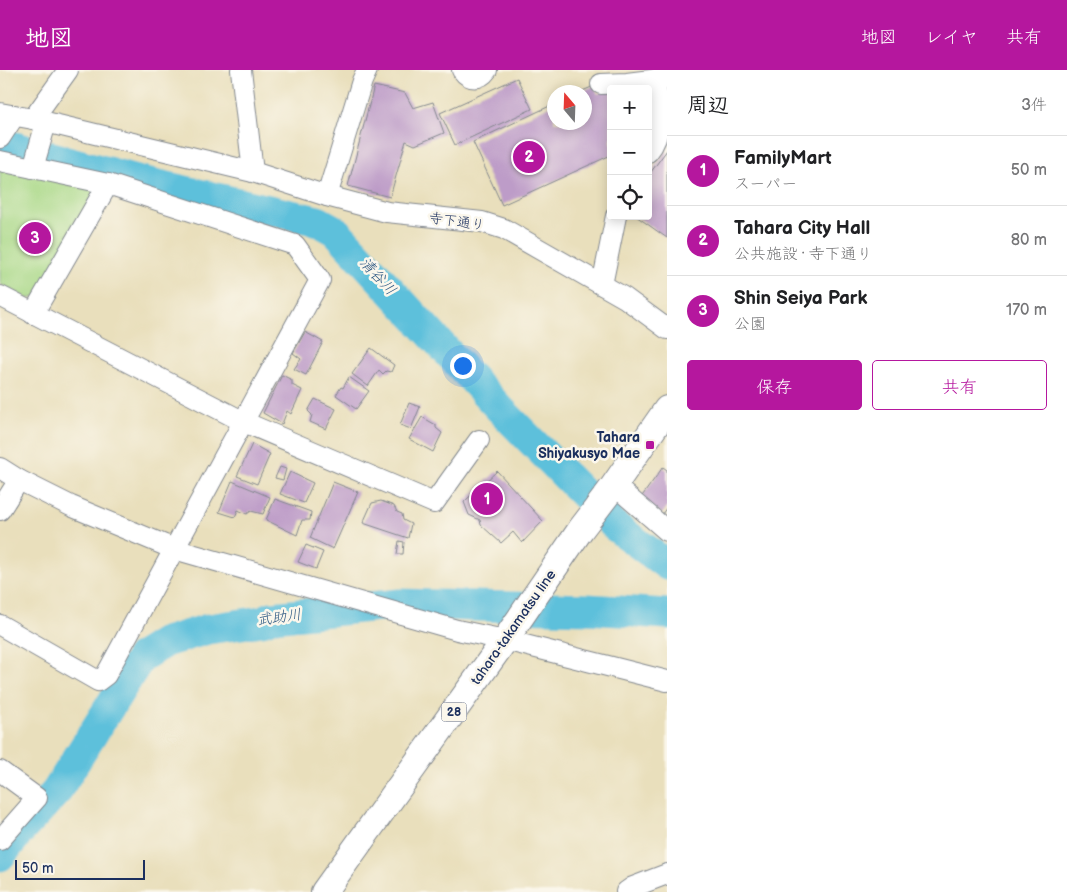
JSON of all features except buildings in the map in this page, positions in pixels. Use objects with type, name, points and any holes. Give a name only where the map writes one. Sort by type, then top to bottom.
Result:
[{"type":"main road","name":"tahara-takamatsu line","points":[[333,889],[581,529],[667,409]]},
{"type":"street","points":[[34,165],[21,123],[68,70]]},
{"type":"street","points":[[241,70],[253,172]]},
{"type":"street","points":[[327,196],[362,81],[368,70]]},
{"type":"street","points":[[462,70],[469,77],[474,78],[488,72]]},
{"type":"street","points":[[601,84],[661,79],[659,134],[652,145]]},
{"type":"street","name":"寺下通り","points":[[21,123],[253,172],[327,196],[387,212],[482,222],[504,229],[625,298],[667,330]]},
{"type":"street","points":[[0,161],[34,165],[108,184],[296,245],[320,280],[106,675],[98,681],[0,625]]},
{"type":"street","points":[[33,314],[108,184]]},
{"type":"street","points":[[602,284],[615,220]]},
{"type":"street","points":[[0,296],[244,422],[434,503],[479,440]]},
{"type":"street","points":[[0,468],[19,480],[97,518],[174,549],[457,630],[505,640],[667,681]]},
{"type":"street","points":[[0,510],[19,480]]},
{"type":"street","points":[[612,488],[667,531]]},
{"type":"street","points":[[0,772],[37,798],[0,840]]},
{"type":"street","points":[[626,892],[667,874]]},
{"type":"green space","points":[[0,165],[98,191],[36,296],[29,299],[0,284]]},
{"type":"waterway","name":"清谷川","points":[[0,143],[137,180],[318,221],[336,231],[500,409],[616,527],[667,565]]},
{"type":"waterway","name":"武助川","points":[[0,856],[56,792],[141,657],[165,642],[208,629],[262,621],[272,617],[400,604],[587,609],[667,614]]},
{"type":"place","name":"Tahara City Hall","points":[[529,157]]},
{"type":"place","name":"Shin Seiya Park","points":[[35,238]]},
{"type":"place","name":"Tahara Shiyakusyo Mae","points":[[650,445]]},
{"type":"place","name":"FamilyMart","points":[[487,499]]}]
